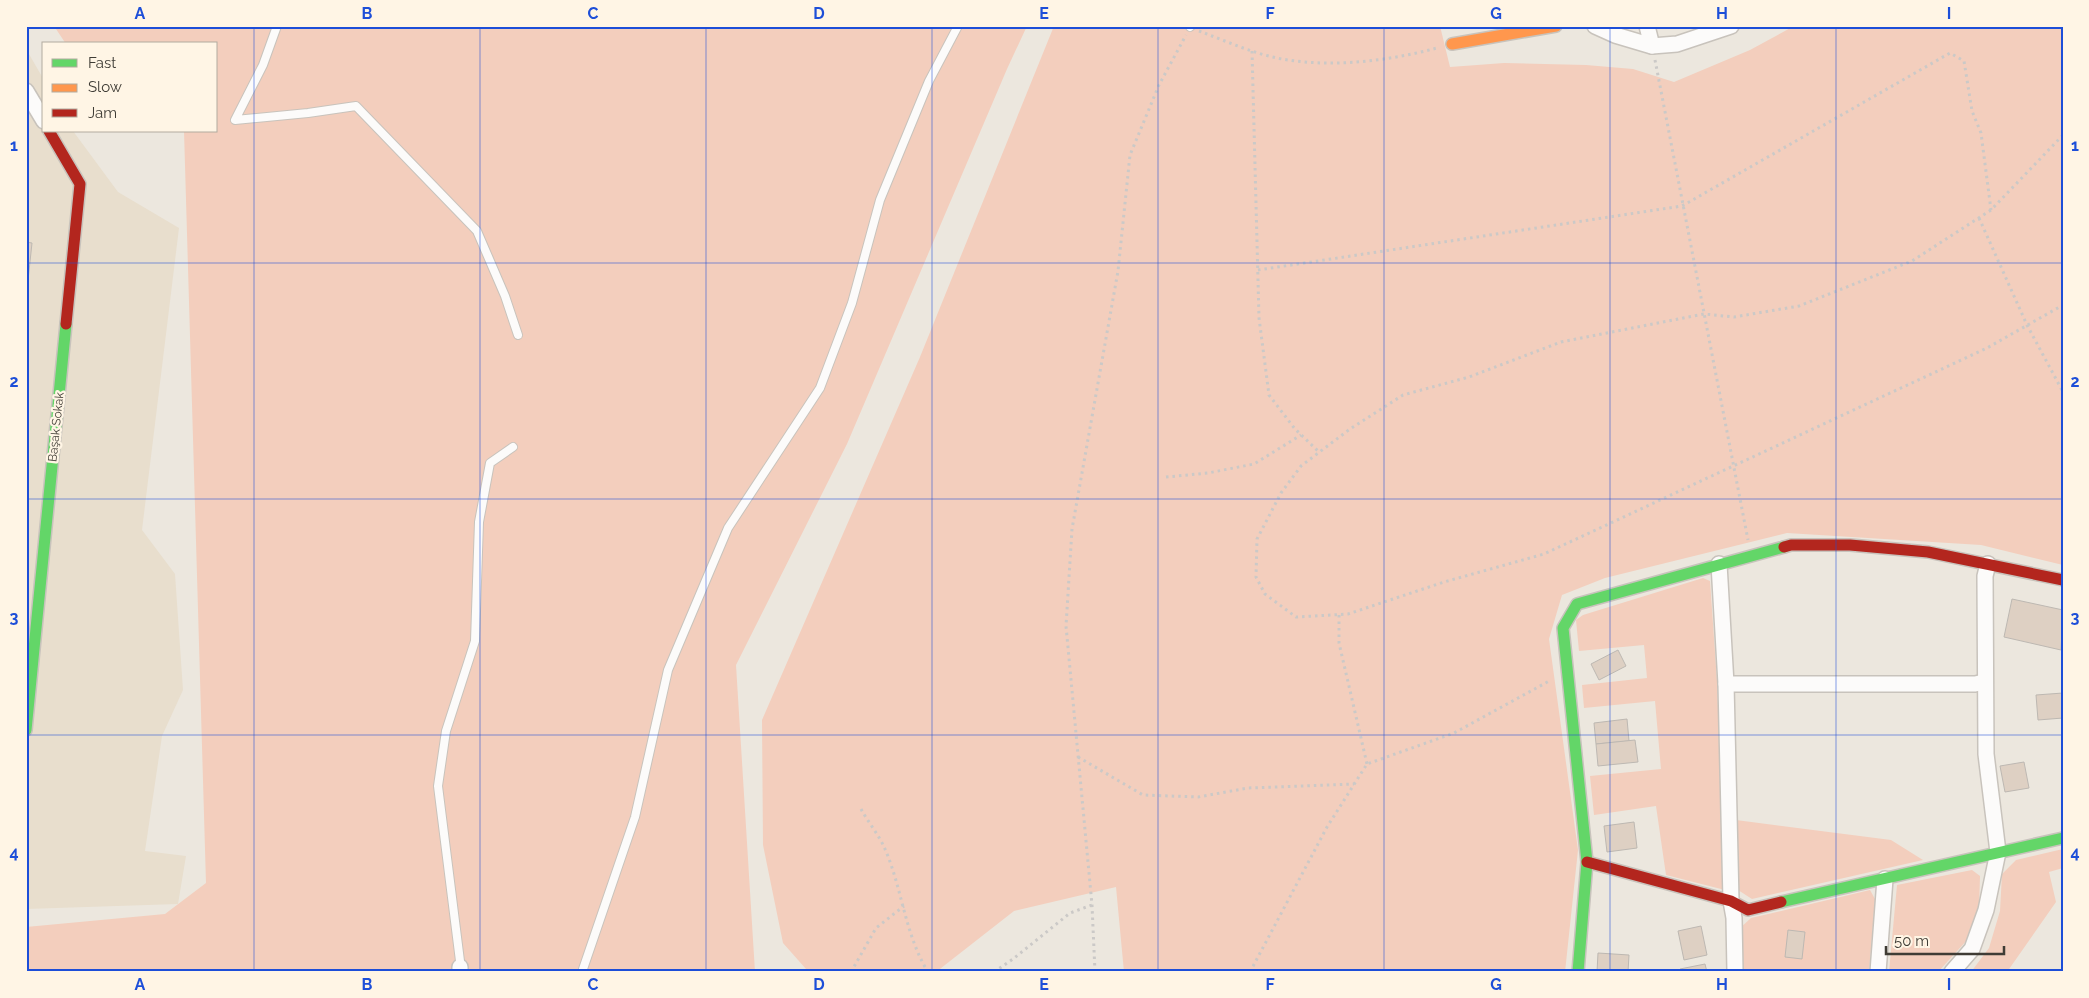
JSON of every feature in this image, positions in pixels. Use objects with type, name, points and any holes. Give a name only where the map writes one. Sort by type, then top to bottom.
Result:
[{"type":"street","points":[[1452,44],[1556,26]]},
{"type":"street","points":[[1595,26],[1616,35],[1652,46],[1677,44],[1731,26]]},
{"type":"street","points":[[1647,26],[1652,46]]},
{"type":"street","points":[[26,91],[42,118]]},
{"type":"street","name":"Başak Sokak","points":[[26,730],[80,184],[51,132]]},
{"type":"street","points":[[1578,972],[1587,862],[1563,628],[1576,604],[1791,545],[1850,545],[1928,552],[2063,580]]},
{"type":"street","points":[[1719,564],[1726,684],[1731,901],[1734,918],[1735,972]]},
{"type":"street","points":[[1952,972],[1972,949],[1986,910],[1998,852],[1986,754],[1984,682],[1986,576],[1988,564]]},
{"type":"street","points":[[1726,684],[1975,684],[1984,682]]},
{"type":"street","points":[[1587,862],[1731,901],[1748,910],[2063,838]]},
{"type":"street","points":[[1878,972],[1885,879]]},
{"type":"lane","points":[[276,26],[263,65],[234,120],[356,106],[477,231],[505,296],[518,335]]},
{"type":"lane","points":[[582,972],[635,816],[668,670],[728,528],[820,388],[852,303],[880,200],[929,81],[958,26]]},
{"type":"lane","points":[[461,970],[438,786],[446,731],[475,641],[479,522],[490,463],[513,446]]},
{"type":"path","points":[[1095,972],[1092,905],[1066,626],[1072,529],[1118,271],[1130,155],[1159,85],[1190,27],[1252,51],[1282,59],[1324,63],[1404,57],[1452,44]]},
{"type":"path","points":[[1652,46],[1751,556]]},
{"type":"path","points":[[1252,51],[1259,318],[1269,395],[1301,435],[1319,452]]},
{"type":"path","points":[[1258,270],[1682,206],[1950,53],[1964,61],[1972,111],[1981,134],[1991,210]]},
{"type":"path","points":[[2063,135],[1991,210],[1979,218],[1912,261],[1799,306],[1734,317],[1704,314],[1560,342],[1469,377],[1403,395],[1350,429],[1301,466],[1281,493],[1257,539],[1256,577],[1265,594],[1296,617],[1339,615],[1348,614],[1444,582],[1544,554],[1987,348],[2063,305]]},
{"type":"path","points":[[1979,218],[2027,325],[2063,392]]},
{"type":"path","points":[[1166,477],[1208,474],[1254,464],[1301,435]]},
{"type":"path","points":[[1339,615],[1340,643],[1367,764]]},
{"type":"path","points":[[1250,972],[1327,827],[1367,764],[1454,733],[1567,671]]},
{"type":"path","points":[[1078,756],[1143,795],[1198,796],[1248,788],[1354,784]]},
{"type":"path","points":[[861,809],[884,848],[904,906],[917,955],[928,972]]},
{"type":"path","points":[[994,972],[1070,913],[1092,905]]},
{"type":"path","points":[[851,972],[876,928],[904,906]]},
{"type":"shaded area","points":[[54,26],[1027,26],[847,444],[736,665],[755,972],[26,972],[26,927],[165,914],[206,883],[184,132],[218,132],[218,42],[65,42]]},
{"type":"shaded area","points":[[1054,26],[1440,26],[1450,67],[1504,63],[1586,65],[1633,69],[1674,82],[1750,50],[1794,26],[2063,26],[2063,565],[1981,545],[1787,533],[1605,578],[1562,595],[1549,639],[1578,850],[1565,972],[1124,972],[1116,887],[1014,911],[936,972],[822,972],[806,969],[783,943],[763,845],[762,720],[920,357]]},
{"type":"shaded area","points":[[26,49],[42,77],[42,132],[74,132],[118,192],[179,228],[142,530],[175,574],[183,690],[162,736],[145,851],[186,856],[178,904],[26,909]]},
{"type":"shaded area","points":[[1703,578],[1710,581],[1717,681],[1725,890],[1666,875],[1656,806],[1594,815],[1590,776],[1661,769],[1655,701],[1584,708],[1582,685],[1647,678],[1644,645],[1579,651],[1576,620],[1583,615]]},
{"type":"shaded area","points":[[1736,820],[1891,840],[1923,860],[1752,899],[1738,890]]},
{"type":"shaded area","points":[[2063,849],[2063,868],[2049,872],[2056,902],[2007,972],[1971,972],[1989,948],[2000,911],[2002,874],[2016,860]]},
{"type":"shaded area","points":[[1972,870],[1980,876],[1979,908],[1968,939],[1938,972],[1889,972],[1897,885]]},
{"type":"shaded area","points":[[1870,890],[1875,899],[1869,972],[1740,972],[1739,929],[1751,918]]},
{"type":"building","points":[[26,242],[32,243],[26,299]]},
{"type":"building","points":[[2012,599],[2063,610],[2061,650],[2004,637]]},
{"type":"building","points":[[1618,650],[1626,666],[1599,680],[1591,664]]},
{"type":"building","points":[[2063,693],[2063,718],[2038,720],[2036,695]]},
{"type":"building","points":[[1627,719],[1629,741],[1596,744],[1594,723]]},
{"type":"building","points":[[1635,740],[1638,762],[1598,766],[1596,744]]},
{"type":"building","points":[[2024,762],[2029,788],[2005,792],[2000,766]]},
{"type":"building","points":[[1634,822],[1637,848],[1607,852],[1604,826]]},
{"type":"building","points":[[1701,926],[1707,955],[1684,960],[1678,931]]},
{"type":"building","points":[[1788,930],[1805,932],[1802,959],[1785,957]]},
{"type":"building","points":[[1598,953],[1629,955],[1628,972],[1597,972]]},
{"type":"building","points":[[1705,964],[1707,972],[1681,972],[1680,969]]},
{"type":"traffic: fast","points":[[26,730],[66,324]]},
{"type":"traffic: fast","points":[[1578,972],[1587,862],[1563,628],[1577,604],[1784,547]]},
{"type":"traffic: fast","points":[[1781,902],[2063,838]]},
{"type":"traffic: slow","points":[[1452,44],[1556,26]]},
{"type":"traffic: jam","points":[[50,132],[80,184],[66,324]]},
{"type":"traffic: jam","points":[[1784,547],[1791,545],[1850,545],[1928,552],[2063,580]]},
{"type":"traffic: jam","points":[[1587,862],[1731,901],[1748,910],[1781,902]]}]
